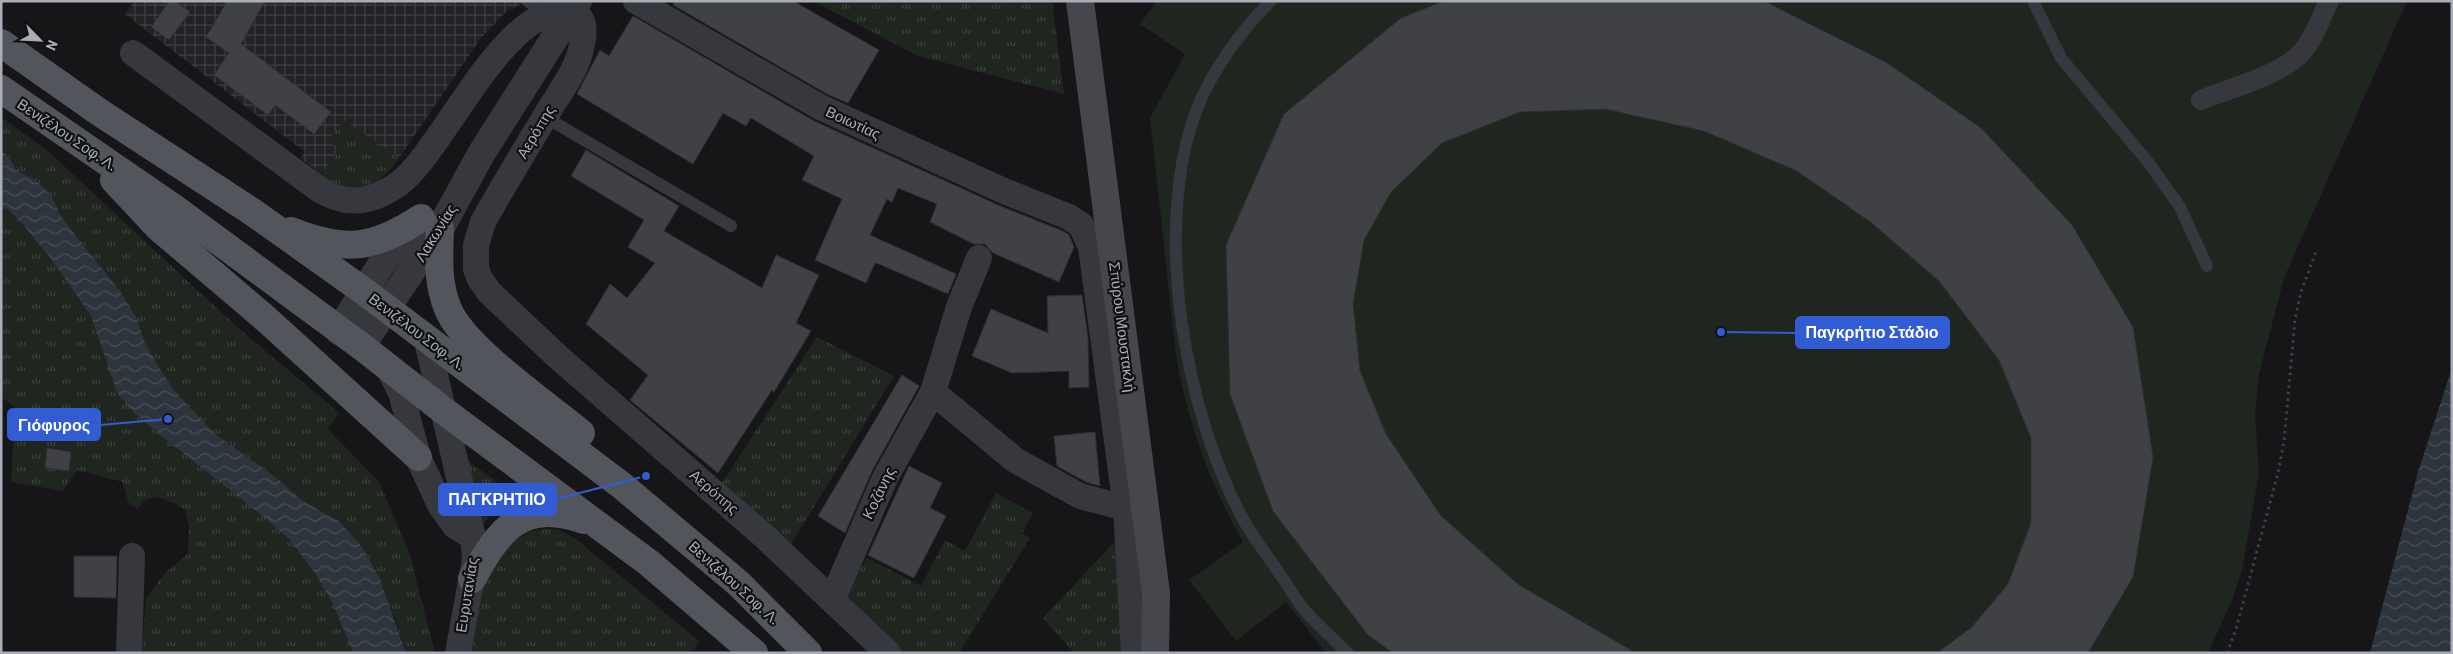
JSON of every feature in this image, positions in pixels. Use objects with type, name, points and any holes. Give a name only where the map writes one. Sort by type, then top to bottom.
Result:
[{"type":"main road","name":"Σπύρου Μουστακλή","points":[[1080,1],[1156,593],[1155,653]]},
{"type":"main road","name":"Βενιζέλου Σοφ. Λ.","points":[[1,43],[116,123],[251,211],[365,292],[427,341],[621,485],[738,583],[808,653]]},
{"type":"main road","name":"Βενιζέλου Σοφ. Λ.","points":[[1,89],[174,208],[361,346],[444,411],[649,563],[754,653]]},
{"type":"main road","points":[[78,143],[158,227],[266,319],[418,458]]},
{"type":"main road","points":[[251,211],[300,235],[341,246],[363,245],[384,240],[430,224],[448,310],[458,326],[483,353],[593,445],[614,469],[621,485]]},
{"type":"main road","points":[[472,579],[492,545],[513,524],[525,517],[543,512],[551,512],[599,526]]},
{"type":"main road","points":[[1156,593],[1167,653]]},
{"type":"street","name":"Βοιωτίας","points":[[636,1],[820,107],[1004,191],[1069,217],[1081,225]]},
{"type":"street","points":[[2201,100],[2268,73],[2297,58],[2309,43],[2329,1]]},
{"type":"street","points":[[133,53],[320,190],[342,201],[359,201],[388,191],[416,168],[496,44],[533,5],[574,6]]},
{"type":"street","name":"Αερόπης","points":[[574,6],[583,23],[584,32],[581,49],[573,71],[479,232],[476,258],[480,279],[510,313],[832,598],[888,653]]},
{"type":"street","name":"Λακωνίας","points":[[361,346],[386,309],[430,224],[481,154],[574,6]]},
{"type":"street","name":"Λακωνίας","points":[[339,331],[381,265],[430,224]]},
{"type":"street","name":"Σπύρου Μουστακλή","points":[[1081,225],[1091,247],[1126,508],[1134,653]]},
{"type":"street","name":"Κοζάνης","points":[[832,598],[886,478],[933,392],[959,307],[979,258]]},
{"type":"street","name":"Ευρυτανίας","points":[[427,341],[473,537],[475,559],[462,620],[458,653]]},
{"type":"street","points":[[388,367],[401,393],[418,458],[447,518],[455,526],[473,537]]},
{"type":"street","points":[[933,392],[1015,460],[1080,496],[1126,508]]},
{"type":"street","points":[[129,653],[132,556]]},
{"type":"lane","points":[[1271,1],[1230,49],[1201,99],[1189,137],[1178,193],[1175,232],[1179,300],[1189,368],[1206,432],[1227,484],[1247,526],[1306,612],[1348,653]]},
{"type":"lane","points":[[2033,1],[2061,58],[2148,162],[2180,207],[2207,266]]},
{"type":"lane","points":[[545,117],[731,226]]},
{"type":"path","points":[[2227,653],[2236,629],[2278,473],[2284,442],[2295,319],[2300,292],[2317,249]]},
{"type":"shaded area","points":[[134,1],[528,1],[507,11],[481,38],[399,158],[344,121],[340,148],[322,174],[300,158],[305,152],[125,14]]},
{"type":"green space","points":[[813,1],[1052,1],[1064,94],[918,56]]},
{"type":"green space","points":[[1157,1],[2407,1],[2284,278],[2259,374],[2255,414],[2259,473],[2242,570],[2233,598],[2208,653],[1326,653],[1286,602],[1236,641],[1189,580],[1243,542],[1220,497],[1201,452],[1187,405],[1176,356],[1150,118],[1185,54],[1140,24]]},
{"type":"green space","points":[[1,117],[48,151],[236,326],[339,413],[328,429],[379,482],[409,552],[435,653],[406,653],[395,618],[339,521],[303,501],[273,475],[215,434],[174,390],[145,343],[136,317],[120,291],[61,216],[51,195],[36,180],[16,170],[11,160],[1,150]]},
{"type":"green space","points":[[344,120],[399,158],[389,171],[373,185],[350,194],[313,175],[314,168],[322,174],[340,149],[328,141]]},
{"type":"green space","points":[[1,203],[19,220],[48,255],[91,316],[117,393],[165,439],[289,539],[314,572],[334,606],[353,653],[142,653],[146,598],[166,572],[188,554],[189,526],[185,509],[166,500],[154,498],[149,499],[137,509],[128,502],[123,482],[77,470],[63,491],[11,482],[15,407],[1,397]]},
{"type":"green space","points":[[817,337],[894,376],[790,546],[720,486]]},
{"type":"green space","points":[[461,456],[522,500],[491,515],[481,527]]},
{"type":"green space","points":[[996,493],[1033,513],[1022,533],[1030,538],[959,653],[900,653],[845,593],[867,558],[921,586],[945,540],[965,551]]},
{"type":"green space","points":[[559,530],[576,539],[700,642],[690,653],[467,653],[480,583],[515,539],[532,531]]},
{"type":"green space","points":[[1118,538],[1126,653],[1074,653],[1043,618]]},
{"type":"water","points":[[1,150],[11,160],[16,170],[36,180],[51,195],[61,216],[120,291],[136,317],[145,343],[174,390],[215,434],[273,475],[303,501],[339,521],[362,547],[380,579],[406,653],[353,653],[334,606],[314,572],[289,539],[135,414],[117,393],[91,316],[48,255],[19,220],[1,203]]},
{"type":"water","points":[[2452,368],[2452,653],[2370,653],[2418,472]]},
{"type":"building","points":[[169,1],[175,1],[190,12],[169,40],[151,27]]},
{"type":"building","points":[[227,1],[265,1],[241,44],[331,112],[314,134],[275,105],[268,115],[214,75],[229,53],[206,37]]},
{"type":"building","points":[[674,1],[793,1],[879,50],[848,103],[827,94],[673,5]]},
{"type":"building","points":[[1444,1],[1764,1],[1887,63],[1981,128],[2072,225],[2133,327],[2153,457],[2133,577],[2088,653],[1937,653],[1972,627],[2008,584],[2031,523],[2031,438],[1999,360],[1940,282],[1872,223],[1797,171],[1704,131],[1605,109],[1520,112],[1442,143],[1391,192],[1364,240],[1353,304],[1360,371],[1386,434],[1441,516],[1519,585],[1636,653],[1393,653],[1368,635],[1273,511],[1230,394],[1226,245],[1284,114],[1401,18]]},
{"type":"building","points":[[633,16],[814,121],[998,205],[1063,231],[1069,235],[1074,247],[1059,282],[993,253],[985,244],[974,244],[930,222],[937,204],[898,188],[892,202],[887,199],[870,235],[956,274],[948,294],[879,264],[875,263],[866,283],[815,260],[842,199],[802,180],[814,156],[751,118],[746,126],[723,113],[693,164],[577,94],[600,50],[609,56]]},
{"type":"building","points":[[586,150],[679,206],[664,231],[762,288],[776,255],[819,275],[796,323],[811,331],[774,392],[772,390],[718,473],[630,400],[648,375],[586,324],[610,284],[627,298],[655,263],[628,247],[644,220],[571,176]]},
{"type":"building","points":[[1082,295],[1088,338],[1089,387],[1069,388],[1069,371],[1012,373],[972,356],[991,309],[1048,333],[1047,296]]},
{"type":"building","points":[[902,375],[919,386],[872,471],[845,533],[818,516]]},
{"type":"building","points":[[1095,432],[1100,486],[1086,482],[1057,466],[1054,436]]},
{"type":"building","points":[[47,448],[71,452],[69,471],[45,468]]},
{"type":"building","points":[[909,466],[942,483],[930,508],[946,516],[914,578],[868,555]]},
{"type":"building","points":[[74,556],[117,556],[116,598],[74,597]]},
{"type":"place","name":"Παγκρήτιο Στάδιο","points":[[1721,332]]},
{"type":"place","name":"Γιόφυρος","points":[[168,419]]},
{"type":"place","name":"ΠΑΓΚΡΗΤΙΙΟ","points":[[646,476]]}]
